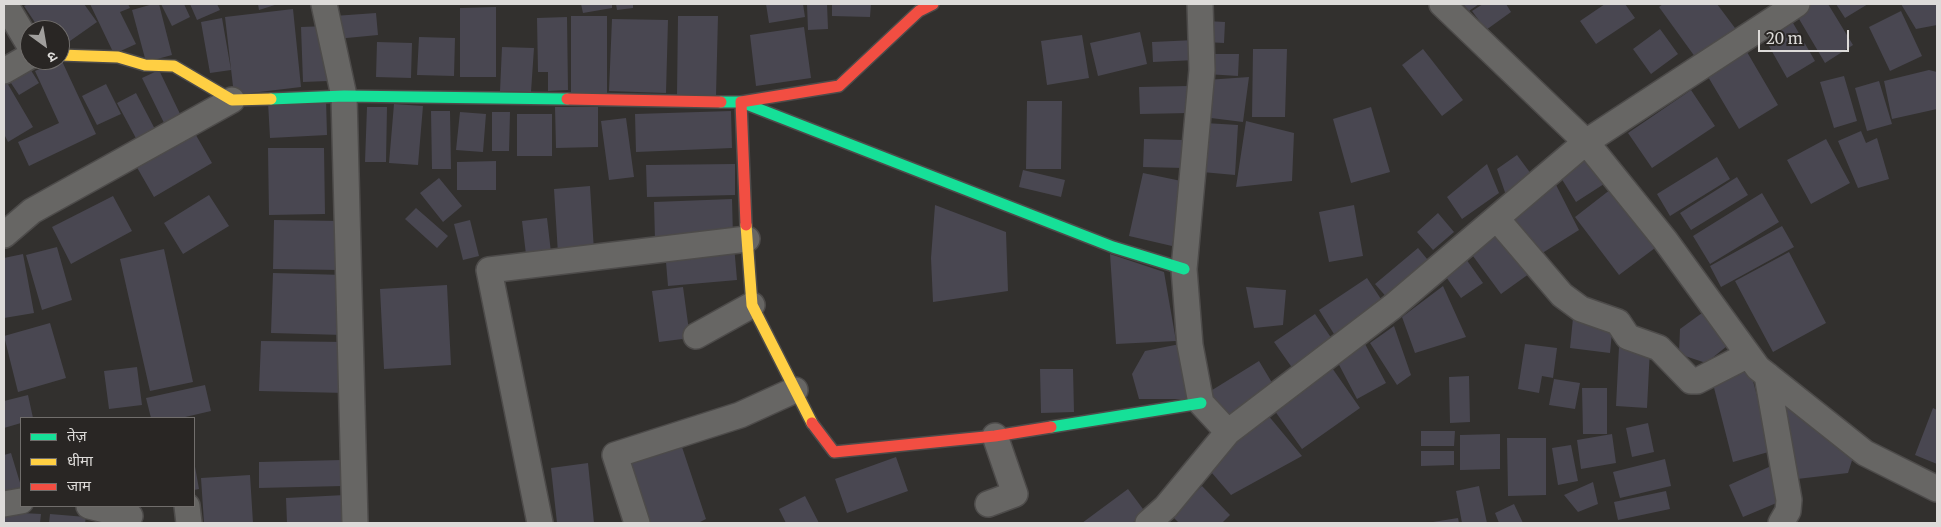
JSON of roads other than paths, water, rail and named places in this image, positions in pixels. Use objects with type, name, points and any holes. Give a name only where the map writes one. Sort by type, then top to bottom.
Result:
[{"type":"street","points":[[5,4],[20,29]]},
{"type":"street","points":[[324,4],[344,96],[355,523]]},
{"type":"street","points":[[1200,4],[1202,70],[1184,269],[1190,345],[1201,403],[1228,432]]},
{"type":"street","points":[[1442,4],[1586,142],[1665,240],[1758,368],[1865,453],[1937,489]]},
{"type":"street","points":[[1161,518],[1228,432],[1392,307],[1586,142],[1796,4]]},
{"type":"street","points":[[4,235],[32,211],[232,100],[344,96],[741,102],[839,86],[922,6]]},
{"type":"street","points":[[70,55],[118,57],[145,64],[174,66],[232,100]]},
{"type":"street","points":[[4,71],[20,62]]},
{"type":"street","points":[[741,102],[1113,247],[1184,269]]},
{"type":"street","points":[[741,102],[752,305],[808,417],[834,452],[995,436],[1201,403]]},
{"type":"street","points":[[1497,219],[1562,295],[1581,309],[1618,322],[1628,337],[1659,348],[1691,380],[1697,381],[1748,355]]},
{"type":"street","points":[[540,523],[489,270],[747,239]]},
{"type":"street","points":[[696,336],[752,305]]},
{"type":"street","points":[[1767,375],[1789,500],[1788,512],[1781,523]]},
{"type":"street","points":[[637,523],[615,455],[740,415],[795,390]]},
{"type":"street","points":[[988,504],[1016,494],[995,436]]},
{"type":"street","points":[[4,504],[20,501]]},
{"type":"street","points":[[93,507],[130,516]]},
{"type":"street","points":[[187,507],[189,523]]}]
